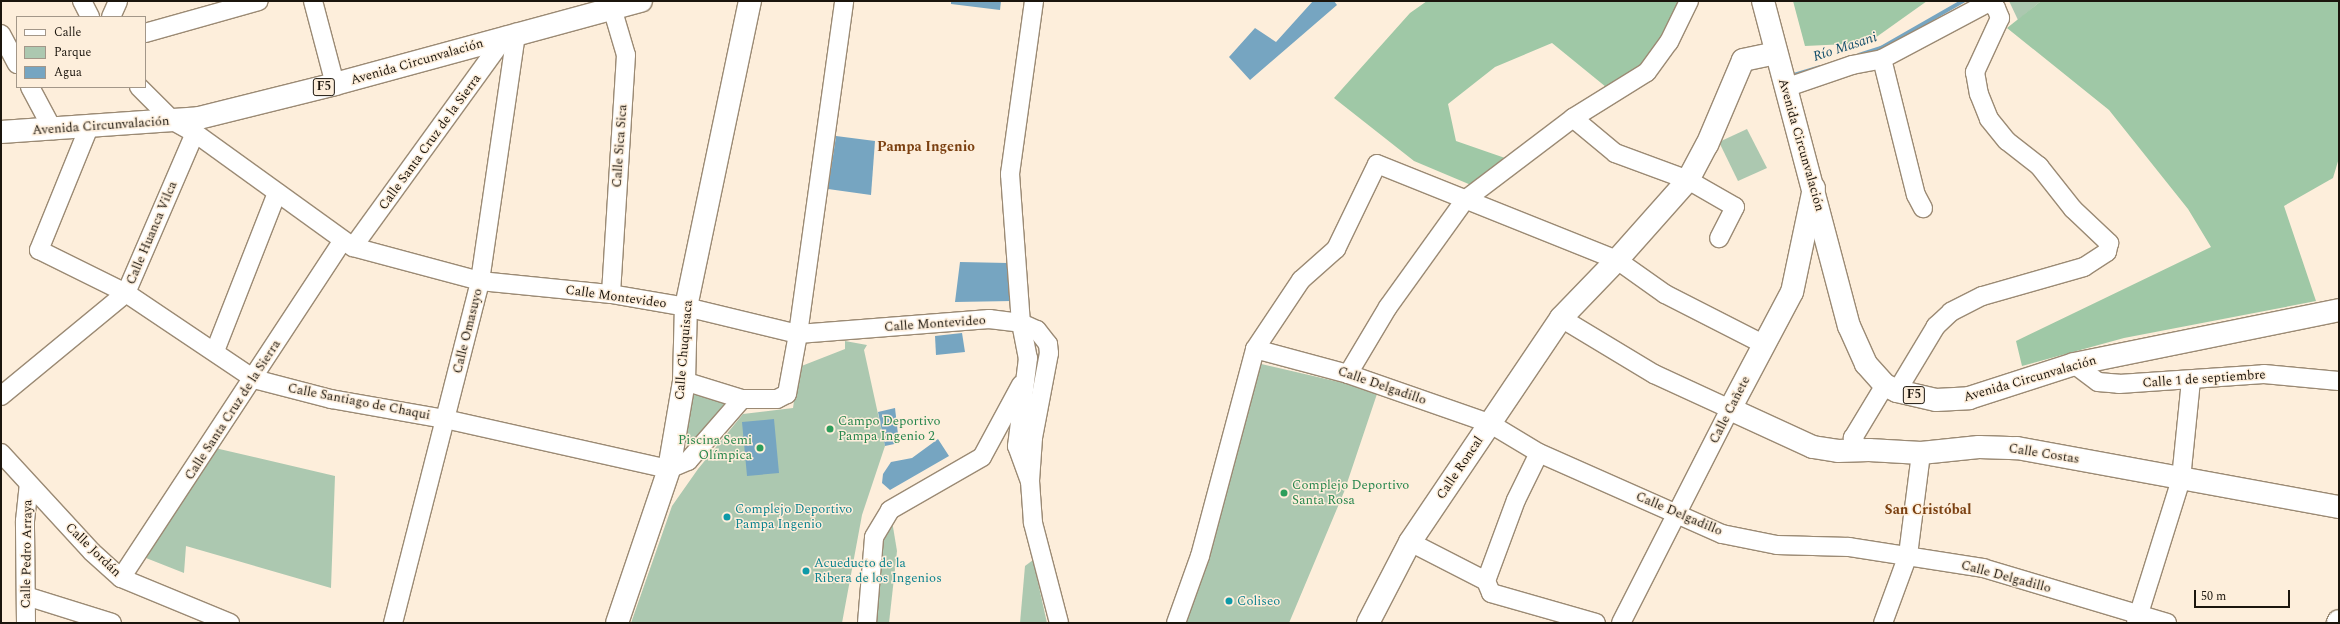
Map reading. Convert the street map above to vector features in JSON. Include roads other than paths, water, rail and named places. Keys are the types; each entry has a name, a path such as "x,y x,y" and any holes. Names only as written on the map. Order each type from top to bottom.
{"main road":[{"name":"Avenida Circunvalación","path":"1,132 53,130 199,118 335,84 511,35 611,5 641,1"},
{"name":"Calle Chuquisaca","path":"617,623 669,468 684,380 686,307 750,1"},
{"name":"Avenida Circunvalación","path":"1763,1 1785,88 1814,188 1849,326 1866,364 1891,388 1936,400 1969,398 2074,364 2339,310"},
{"name":"Calle Roncal","path":"1368,623 1410,542 1561,318 1617,260 1688,180 1707,145 1743,60 1776,53"},
{"name":"Calle Cañete","path":"1730,409 1763,344 1792,292 1814,188"},
{"name":"Calle Costas","path":"1730,409 1813,447 1838,451 1869,450 1921,453 1979,447 2017,448 2339,507"}],"street":[{"path":"82,1 90,16"},
{"path":"112,16 118,1"},
{"path":"146,34 259,1"},
{"path":"313,1 335,84"},
{"path":"684,380 742,399 777,399 787,394 798,334 844,1"},
{"path":"1034,1 1010,174 1021,324 1028,358 1017,446 1030,481 1033,523 1059,623"},
{"path":"1348,374 1388,307 1465,200 1573,118 1647,72 1669,42 1690,1"},
{"path":"1785,88 1852,65 1882,59 1989,2 1996,8 2000,18 1975,72 1979,94 1989,119 2007,141 2039,166 2073,209 2109,244 2107,252 2084,267 1982,296 1951,312 1936,326 1853,438 1859,449 1869,450"},
{"name":"Calle Sica Sica","path":"611,5 626,55 611,294"},
{"path":"1,34 16,62"},
{"name":"Calle Santa Cruz de la Sierra","path":"121,578 254,379 348,244 511,35"},
{"name":"Calle Omasuyo","path":"393,623 446,420 480,281 511,35"},
{"path":"1882,59 1916,195 1923,208"},
{"path":"31,88 53,130"},
{"name":"Calle Montevideo","path":"140,88 173,121 195,133 348,244 480,281 611,294 686,307 798,334 989,319 1021,324 1037,330 1048,344 1049,353 1033,438 1030,481"},
{"path":"1573,118 1615,153 1688,180 1735,207 1719,238"},
{"name":"Calle Santiago de Chaqui","path":"89,127 39,250 126,293 215,351 254,379 331,399 446,420 669,468 688,462 742,399"},
{"name":"Calle Huanca Vilca","path":"1,396 126,293 195,133"},
{"path":"1176,623 1200,556 1255,349 1301,280 1336,249 1377,164 1617,260 1665,294 1763,344"},
{"path":"215,351 277,193"},
{"path":"1561,318 1654,374 1730,409"},
{"name":"Calle Delgadillo","path":"1255,349 1348,374 1490,423 1539,453 1722,534 1776,545 1849,548 1908,555 1982,568 2137,620 2167,623"},
{"name":"Calle 1 de septiembre","path":"2074,364 2098,382 2119,384 2191,381 2264,374 2339,381"},
{"path":"868,623 874,537 890,510 982,457 1026,377"},
{"path":"2137,620 2181,479 2191,381"},
{"name":"Calle Cañete","path":"1621,623 1730,409"},
{"path":"1539,453 1516,500 1486,581 1490,593 1596,623"},
{"path":"1883,623 1908,555 1921,453"},
{"name":"Calle Jordán","path":"1,454 92,552 121,578 195,616 230,623"},
{"name":"Calle Pedro Arraya","path":"26,623 25,521 29,485"},
{"path":"1410,542 1486,581"},
{"path":"26,596 112,623"}],"water":[{"path":"951,1 1001,1 1000,10 951,4"},
{"path":"1313,1 1334,1 1337,5 1250,80 1229,57 1255,28 1276,42"},
{"path":"836,136 875,141 871,195 828,189"},
{"path":"960,262 1008,263 1012,301 955,302"},
{"path":"962,333 965,352 936,355 935,336"},
{"path":"895,408 899,443 885,446 878,412"},
{"name":"Piscina Semi Olímpica","path":"774,419 779,473 747,476 742,422"},
{"path":"938,439 949,456 890,490 882,483 883,474 891,462 912,458"}],"waterway":[{"name":"Río Masani","path":"1859,55 1881,48 1963,1"},
{"name":"Río Masani","path":"1794,75 1820,67"}],"place":[{"name":"Campo Deportivo Pampa Ingenio 2","path":"830,429"},
{"name":"Piscina Semi Olímpica","path":"760,448"},
{"name":"Complejo Deportivo Santa Rosa","path":"1284,493"},
{"name":"Complejo Deportivo Pampa Ingenio","path":"727,517"},
{"name":"Acueducto de la Ribera de los Ingenios","path":"806,571"},
{"name":"Coliseo","path":"1229,601"}],"district":[{"name":"Pampa Ingenio","path":"926,147"},
{"name":"San Cristóbal","path":"1928,510"}]}
